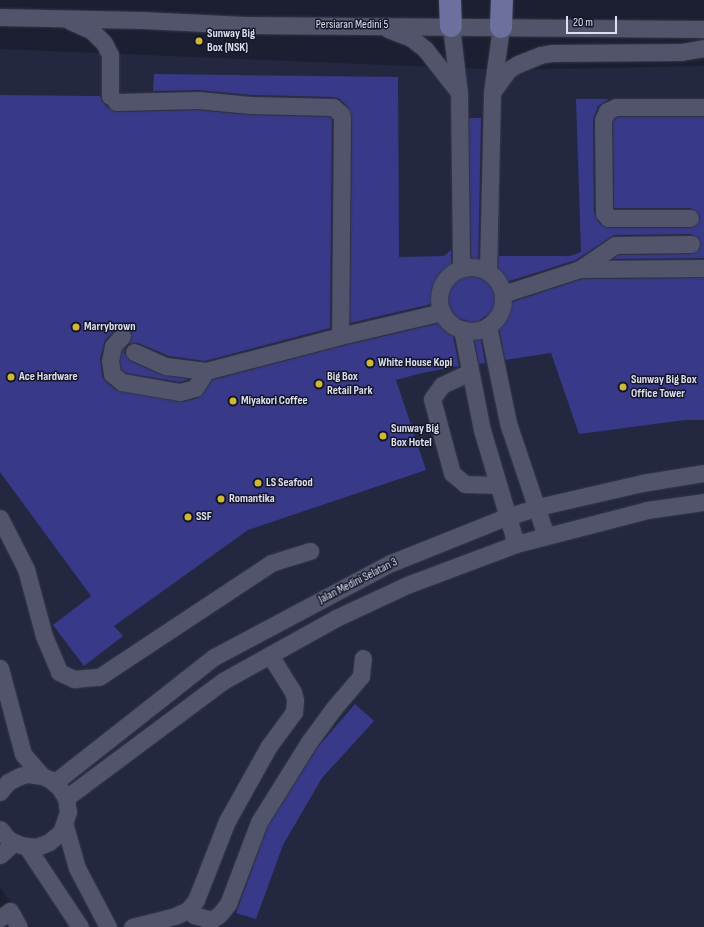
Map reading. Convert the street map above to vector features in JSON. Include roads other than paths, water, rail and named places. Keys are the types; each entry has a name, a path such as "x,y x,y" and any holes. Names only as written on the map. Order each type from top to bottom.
{"main road":[{"path":"450,0 451,26"},
{"path":"501,27 502,0"}],"street":[{"name":"Persiaran Medini 5","path":"0,17 142,20 245,25 704,29"},
{"path":"65,18 92,31 104,43 110,55 113,99 198,100 250,105 329,106 338,110 342,118 340,336"},
{"path":"379,26 411,38 425,49 459,93"},
{"path":"451,26 459,93 461,268"},
{"path":"488,272 492,92 501,27"},
{"path":"492,92 508,70 528,58 540,55 551,53 681,52 704,48"},
{"path":"690,218 608,218 604,213 603,120 607,111 616,107 697,107"},
{"path":"503,294 580,269 615,245 691,244"},
{"path":"461,268 480,268 488,272 500,285 503,294 500,312 495,320 488,326 480,329 462,329 453,326 442,312 439,303 442,286 446,278 461,268"},
{"path":"580,269 704,268"},
{"path":"134,352 166,366 206,371 340,336 442,312"},
{"path":"488,326 508,423 538,507 546,536"},
{"path":"462,329 482,430 506,517 516,544"},
{"path":"122,336 113,346 110,361 112,374 122,382 180,392 195,388 206,371"},
{"path":"470,372 442,385 432,400 452,473 465,484 497,485"},
{"path":"482,430 508,423"},
{"name":"Jalan Medini Selatan 3","path":"48,779 214,656 391,563 506,517 538,507 642,483 704,473"},
{"name":"Jalan Medini Selatan 3","path":"66,798 223,681 336,618 407,585 516,544 647,510 704,502"},
{"path":"0,518 26,569 44,636 59,672 74,678 99,677 271,563 310,551"},
{"path":"132,927 175,916 188,910 196,900 227,821 269,746 294,712 295,700 292,692 270,655"},
{"path":"188,910 197,916 211,920 220,915 228,904 259,822 309,742 334,708 361,676 363,658"},
{"path":"0,668 23,754 66,798 68,812 64,826 56,837 50,842 42,846 21,845 0,855"},
{"path":"0,792 8,782 27,774 48,779"},
{"path":"64,826 77,868 108,927"},
{"path":"0,829 21,845 80,927"},
{"path":"0,918 10,911 19,927"}],"place":[{"name":"Sunway Big Box (NSK)","path":"199,41"},
{"name":"Marrybrown","path":"76,327"},
{"name":"White House Kopi","path":"370,363"},
{"name":"Ace Hardware","path":"11,377"},
{"name":"Big Box Retail Park","path":"319,384"},
{"name":"Sunway Big Box Office Tower","path":"623,387"},
{"name":"Miyakori Coffee","path":"233,401"},
{"name":"Sunway Big Box Hotel","path":"383,436"},
{"name":"LS Seafood","path":"258,483"},
{"name":"Romantika","path":"221,499"},
{"name":"SSF","path":"188,517"}]}
